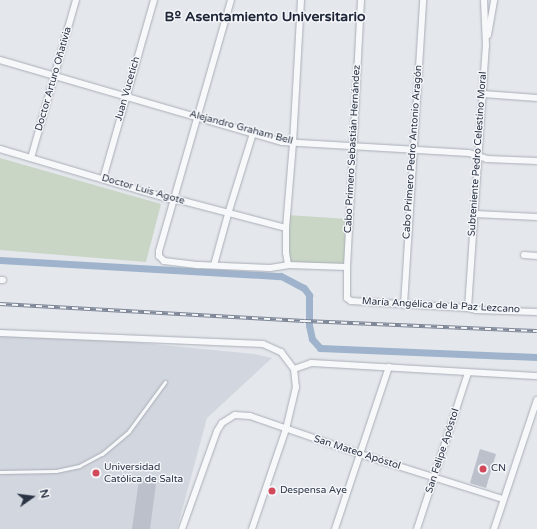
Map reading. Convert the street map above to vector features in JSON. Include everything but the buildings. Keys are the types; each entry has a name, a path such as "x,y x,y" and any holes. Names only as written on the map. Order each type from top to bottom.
{"street":[{"name":"Doctor Arturo Oñativia","path":"31,158 76,0"},
{"name":"Juan Vucetich","path":"103,178 154,0"},
{"path":"232,0 159,251 159,256 161,259 170,262 214,265 270,268 288,265 347,267"},
{"path":"288,265 286,253 286,228 293,143 301,0"},
{"name":"Cabo Primero Sebastián Hernández","path":"347,298 347,267 361,0"},
{"name":"Cabo Primero Pedro Antonio Aragón","path":"404,305 423,0"},
{"path":"484,0 494,0 486,46"},
{"name":"Subteniente Pedro Celestino Moral","path":"468,308 486,46 484,0"},
{"name":"Alejandro Graham Bell","path":"0,60 253,133 293,143 470,153 487,158 537,161"},
{"path":"482,94 537,98"},
{"path":"214,265 253,133"},
{"name":"Doctor Luis Agote","path":"0,149 174,200 286,228"},
{"path":"475,214 537,217"},
{"path":"524,255 537,256"},
{"name":"María Angélica de la Paz Lezcano","path":"347,298 351,301 404,305 468,308 476,310 537,312"},
{"path":"0,333 263,344 281,352 294,370 296,387 286,429 252,529"},
{"path":"294,370 311,363 537,376"},
{"path":"335,529 389,368"},
{"name":"San Felipe Apóstol","path":"417,529 435,478 468,373"},
{"path":"494,529 537,400"},
{"name":"San Mateo Apóstol","path":"182,529 216,431 228,418 242,414 360,454 503,499"}],"lane":[{"path":"0,472 56,471 79,466 102,454 129,432 165,382"}],"shaded area":[{"name":"Universidad Católica de Salta","path":"0,329 254,354 272,358 207,418 177,529 0,529"}],"green space":[{"path":"0,158 161,204 146,262 0,250"},
{"path":"287,215 349,219 347,267 288,265"}],"waterway":[{"path":"0,260 281,276 304,288 309,295 309,325 312,339 320,348 537,357"}],"railway":[{"path":"0,304 305,321 537,331"}],"place":[{"name":"CN","path":"483,469"},
{"name":"Universidad Católica de Salta","path":"96,473"},
{"name":"Despensa Aye","path":"272,491"}],"district":[{"name":"Bº Asentamiento Universitario","path":"265,17"}]}
